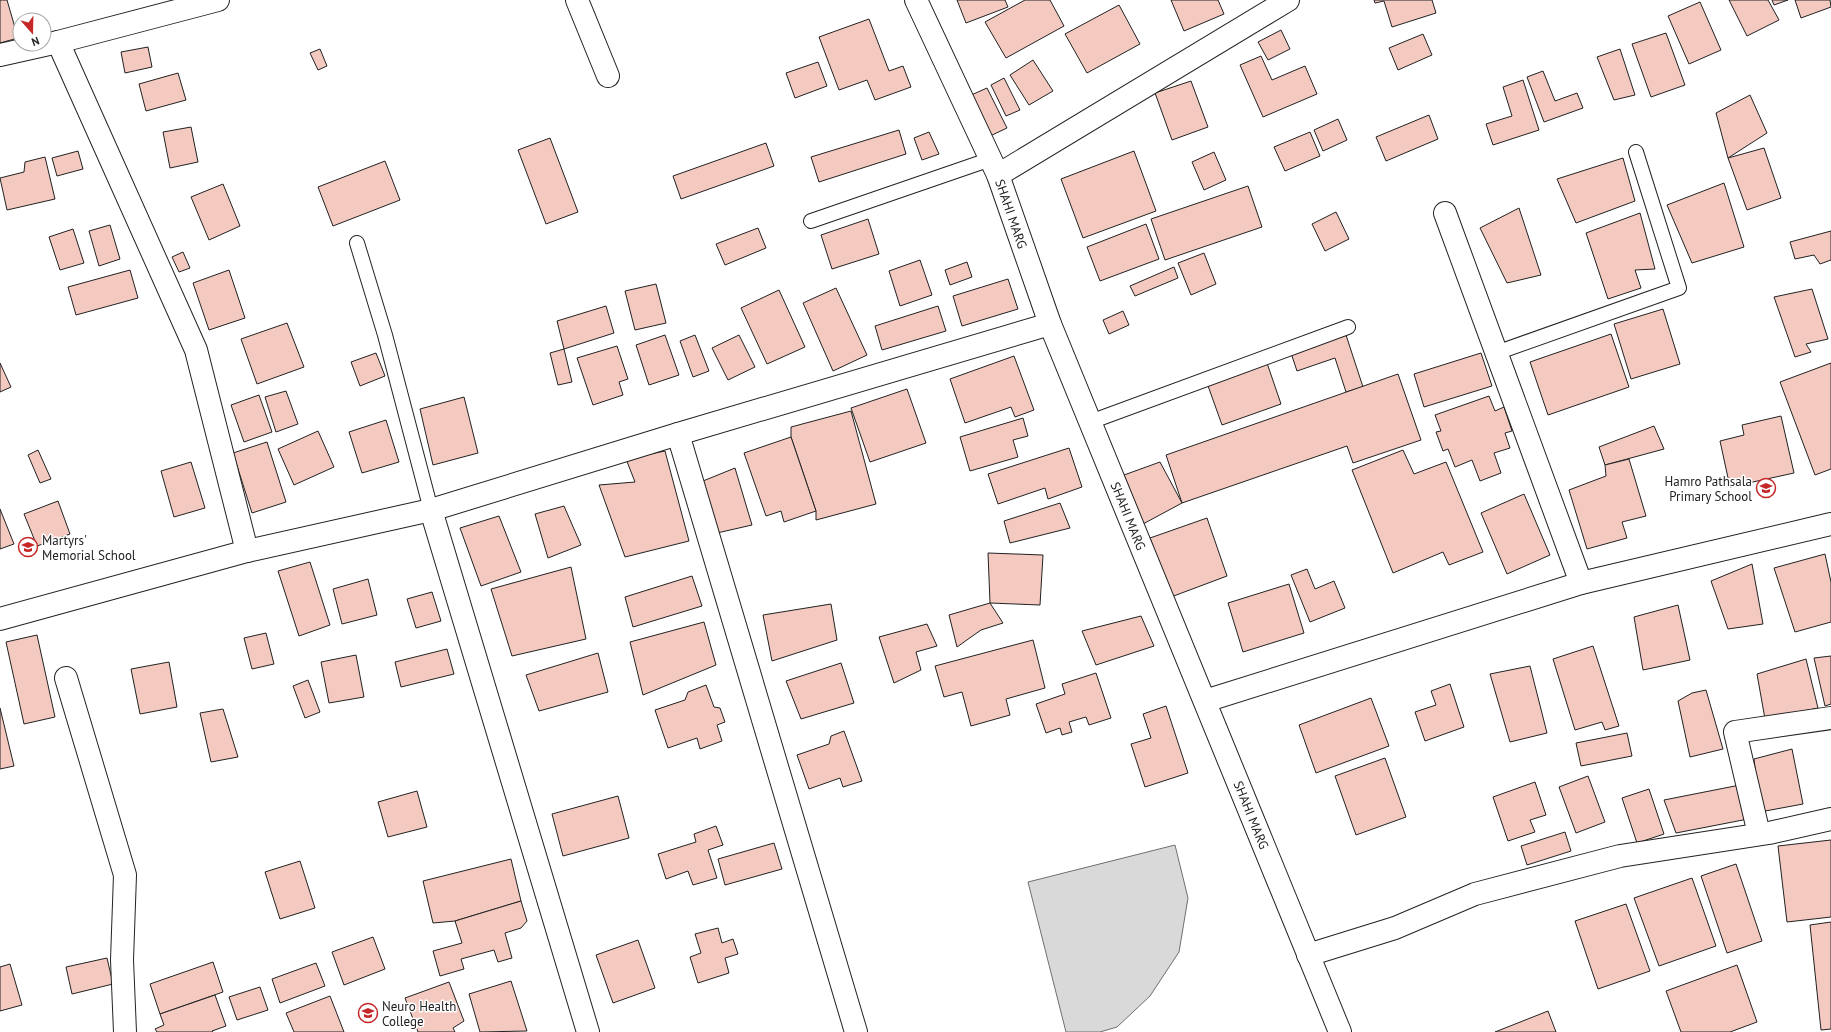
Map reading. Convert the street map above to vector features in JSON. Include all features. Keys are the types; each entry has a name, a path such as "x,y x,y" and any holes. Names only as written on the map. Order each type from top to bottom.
{"street":[{"path":"0,55 58,42 154,9 218,0"},
{"path":"577,0 608,76"},
{"name":"SHAHI MARG","path":"916,0 994,167 1050,324 1340,1032"},
{"path":"994,167 1288,0"},
{"path":"58,42 196,350 247,551"},
{"path":"1445,213 1581,583"},
{"path":"0,619 247,551 431,510 678,434 1050,324"},
{"path":"678,434 856,1032"},
{"path":"431,510 588,1032"},
{"path":"1204,701 1581,583 1831,524"},
{"path":"66,678 125,875 122,960 125,1032"},
{"path":"1759,834 1735,732 1831,718"},
{"path":"1308,955 1396,928 1475,894 1620,856 1759,834 1831,819"}],"lane":[{"path":"1496,353 1678,288 1636,152"},
{"path":"811,221 994,167"},
{"path":"356,243 385,335 431,510"},
{"path":"1090,422 1348,327"}],"shaded area":[{"path":"1175,845 1188,898 1179,952 1150,996 1117,1027 1100,1032 1066,1032 1028,882"}],"building":[{"path":"0,0 7,0 12,17 12,40 0,43"},
{"path":"957,0 1005,0 1008,7 966,23"},
{"path":"1025,0 1050,0 1064,26 1006,58 985,22"},
{"path":"1171,0 1218,0 1224,14 1184,31"},
{"path":"1374,0 1432,0 1436,13 1392,27 1384,1 1375,3"},
{"path":"1729,0 1768,0 1779,20 1747,36"},
{"path":"1772,0 1788,0 1774,5"},
{"path":"1795,0 1830,0 1831,7 1801,18"},
{"path":"1700,2 1721,50 1689,64 1668,16"},
{"path":"1119,5 1140,44 1087,73 1065,34"},
{"path":"869,19 889,71 903,66 911,87 875,100 867,80 839,90 819,37"},
{"path":"1281,30 1290,49 1268,60 1258,42"},
{"path":"1666,33 1685,85 1651,97 1632,44"},
{"path":"1423,34 1432,55 1398,70 1389,48"},
{"path":"148,47 152,67 125,73 121,52"},
{"path":"320,49 327,66 318,70 310,53"},
{"path":"1620,49 1635,95 1614,100 1597,57"},
{"path":"1261,56 1272,80 1305,66 1317,94 1263,117 1240,65"},
{"path":"1033,60 1053,91 1029,105 1010,75"},
{"path":"818,62 827,86 795,98 786,73"},
{"path":"1543,71 1555,101 1577,93 1583,108 1544,122 1527,77"},
{"path":"178,73 186,100 146,111 139,84"},
{"path":"1004,78 1020,110 1006,116 991,85"},
{"path":"1523,80 1539,130 1493,145 1486,124 1512,116 1503,87"},
{"path":"1191,81 1208,127 1172,140 1155,93"},
{"path":"987,88 1007,128 988,137 969,96"},
{"path":"1750,95 1767,133 1728,158 1716,113"},
{"path":"1429,115 1438,139 1386,161 1376,137"},
{"path":"1338,119 1347,140 1323,151 1314,130"},
{"path":"191,127 198,162 170,168 163,132"},
{"path":"899,130 906,154 819,182 811,157"},
{"path":"929,132 939,154 922,160 914,138"},
{"path":"1310,132 1320,156 1285,171 1274,147"},
{"path":"550,138 578,212 546,224 518,150"},
{"path":"766,143 774,166 681,199 673,176"},
{"path":"1764,148 1781,198 1747,210 1728,158"},
{"path":"78,151 83,169 57,176 52,158"},
{"path":"1134,151 1156,211 1083,238 1061,179"},
{"path":"1214,152 1226,180 1204,190 1192,162"},
{"path":"45,157 55,199 7,210 0,178 24,172 25,162"},
{"path":"1623,158 1635,201 1576,223 1557,179"},
{"path":"385,161 400,200 333,226 318,187"},
{"path":"1724,183 1744,247 1692,263 1667,205"},
{"path":"223,184 240,226 209,240 191,197"},
{"path":"1248,186 1262,227 1165,260 1151,219"},
{"path":"1519,208 1541,275 1507,283 1480,228"},
{"path":"1336,212 1349,239 1325,251 1312,224"},
{"path":"1640,213 1655,269 1635,270 1641,288 1608,299 1586,233"},
{"path":"868,219 879,254 832,269 821,235"},
{"path":"1146,224 1159,259 1100,281 1087,247"},
{"path":"110,225 120,259 99,266 89,231"},
{"path":"758,228 766,248 725,265 716,244"},
{"path":"73,229 84,263 60,270 49,237"},
{"path":"1831,231 1831,260 1820,264 1814,255 1795,259 1790,242"},
{"path":"183,252 190,268 179,272 172,257"},
{"path":"1204,253 1216,284 1191,295 1178,263"},
{"path":"920,260 932,295 900,306 889,271"},
{"path":"967,262 972,277 950,285 945,270"},
{"path":"1174,267 1178,278 1135,296 1130,286"},
{"path":"130,270 138,298 76,315 68,287"},
{"path":"229,270 245,318 209,330 193,283"},
{"path":"1008,279 1018,309 962,326 953,296"},
{"path":"656,284 666,323 635,330 625,291"},
{"path":"836,288 867,355 833,371 803,303"},
{"path":"1812,289 1828,339 1806,344 1811,352 1795,357 1774,297"},
{"path":"779,290 805,347 767,364 741,308"},
{"path":"606,306 614,333 564,349 557,321"},
{"path":"938,306 946,331 882,350 875,326"},
{"path":"1663,309 1680,364 1631,379 1614,324"},
{"path":"1123,311 1129,325 1109,334 1103,320"},
{"path":"287,323 304,367 257,384 241,339"},
{"path":"1611,334 1629,387 1548,415 1530,362"},
{"path":"665,335 679,375 649,385 636,345"},
{"path":"695,335 709,371 693,377 680,341"},
{"path":"739,335 755,367 728,380 712,348"},
{"path":"1346,335 1363,387 1346,392 1335,358 1297,371 1291,353"},
{"path":"617,346 628,379 619,382 623,395 593,405 577,358"},
{"path":"564,349 572,382 558,385 550,353"},
{"path":"376,353 385,376 360,386 351,362"},
{"path":"1481,353 1492,386 1424,407 1414,374"},
{"path":"1014,356 1034,410 1015,417 1011,407 965,423 950,379"},
{"path":"0,363 11,387 0,392"},
{"path":"1267,363 1281,404 1222,425 1207,383"},
{"path":"1831,363 1831,469 1815,475 1780,382"},
{"path":"1398,374 1421,440 1353,463 1347,446 1182,503 1166,455"},
{"path":"907,389 926,443 870,462 851,408"},
{"path":"286,391 298,424 276,432 265,397"},
{"path":"259,395 272,432 244,442 231,405"},
{"path":"1489,396 1495,411 1504,407 1512,431 1505,433 1510,448 1494,453 1501,473 1480,481 1472,460 1455,467 1448,449 1443,451 1436,432 1441,431 1435,415"},
{"path":"464,397 478,453 433,465 420,409"},
{"path":"851,411 876,504 816,520 816,511 791,437 791,427"},
{"path":"1781,416 1794,473 1730,487 1720,441 1744,435 1742,425"},
{"path":"1023,418 1028,436 1013,440 1018,457 970,471 960,437"},
{"path":"386,420 399,462 362,473 349,432"},
{"path":"1654,426 1664,449 1605,465 1599,447"},
{"path":"318,431 334,467 294,485 278,449"},
{"path":"791,437 816,511 784,522 781,511 766,516 744,453"},
{"path":"267,442 286,502 252,513 233,453"},
{"path":"1069,448 1082,487 1048,499 1045,488 998,504 988,474"},
{"path":"38,450 51,479 40,483 28,455"},
{"path":"1403,450 1414,474 1446,462 1483,552 1449,565 1443,552 1393,573 1352,470"},
{"path":"665,451 689,541 625,557 599,485 635,482 626,459"},
{"path":"1629,459 1646,516 1622,522 1627,538 1587,549 1569,490 1606,476 1605,465"},
{"path":"191,462 205,508 174,517 161,471"},
{"path":"1160,462 1182,503 1143,524 1124,475"},
{"path":"735,468 752,525 717,533 703,481"},
{"path":"1524,494 1550,555 1507,574 1481,513"},
{"path":"58,501 70,534 37,546 24,514"},
{"path":"1060,503 1070,528 1010,543 1004,521"},
{"path":"564,506 581,545 548,558 535,514"},
{"path":"0,509 14,544 0,549"},
{"path":"499,516 521,572 481,586 460,528"},
{"path":"1207,518 1227,576 1171,597 1150,538"},
{"path":"988,553 1043,555 1040,605 990,603"},
{"path":"1825,554 1831,582 1831,622 1795,632 1774,568"},
{"path":"310,562 330,625 299,636 278,571"},
{"path":"1752,564 1763,624 1728,629 1711,581"},
{"path":"571,567 586,639 512,656 491,589"},
{"path":"1307,569 1315,589 1334,581 1345,608 1310,622 1291,575"},
{"path":"692,576 702,606 633,627 625,597"},
{"path":"368,579 377,615 342,624 333,589"},
{"path":"1289,584 1304,633 1243,652 1228,603"},
{"path":"432,592 441,621 416,628 407,599"},
{"path":"990,603 1003,623 981,630 957,647 949,615"},
{"path":"831,604 837,640 772,661 763,615"},
{"path":"1678,605 1690,660 1643,670 1634,617"},
{"path":"1141,616 1154,646 1096,665 1082,631"},
{"path":"704,622 716,665 643,695 630,642"},
{"path":"927,624 937,646 916,652 921,670 894,683 879,637"},
{"path":"266,633 274,664 252,669 244,638"},
{"path":"37,635 55,717 24,724 6,642"},
{"path":"1033,640 1045,688 1006,699 1010,715 971,726 962,692 944,697 935,666"},
{"path":"1593,646 1619,726 1605,730 1602,722 1575,730 1553,659"},
{"path":"447,649 454,674 401,687 395,662"},
{"path":"598,653 608,692 539,711 526,675"},
{"path":"356,655 364,697 329,703 321,662"},
{"path":"1831,656 1831,704 1825,706 1814,658"},
{"path":"1806,659 1818,708 1765,719 1757,674"},
{"path":"169,662 177,707 140,714 131,669"},
{"path":"841,663 854,703 801,719 786,681"},
{"path":"1530,666 1547,733 1510,742 1490,674"},
{"path":"1096,673 1111,718 1089,725 1086,717 1069,722 1072,732 1062,735 1060,728 1046,733 1036,704 1065,694 1062,684"},
{"path":"308,680 320,712 305,718 293,686"},
{"path":"1450,684 1464,727 1425,741 1415,712 1436,705 1431,691"},
{"path":"706,685 714,707 720,708 725,722 717,725 722,741 700,749 697,738 668,748 655,710 685,700 688,692"},
{"path":"1706,690 1723,749 1690,757 1678,701 1692,693"},
{"path":"1371,698 1389,746 1316,773 1299,725"},
{"path":"1166,706 1188,773 1145,787 1131,744 1151,738 1143,714"},
{"path":"0,708 14,766 0,769"},
{"path":"223,709 238,757 211,762 200,713"},
{"path":"844,731 862,781 843,787 840,778 809,789 797,755 829,744 831,736"},
{"path":"1627,733 1632,756 1581,766 1576,743"},
{"path":"1792,749 1803,804 1760,812 1754,759"},
{"path":"1385,758 1406,817 1356,835 1335,776"},
{"path":"1588,776 1605,822 1576,833 1559,787"},
{"path":"1535,782 1546,815 1530,820 1535,832 1508,841 1493,797"},
{"path":"1740,785 1748,819 1676,833 1664,800"},
{"path":"1649,789 1664,834 1637,843 1622,798"},
{"path":"417,791 427,827 388,837 378,802"},
{"path":"618,796 629,838 563,856 552,814"},
{"path":"716,826 723,845 708,850 717,878 693,885 688,871 666,879 658,854 696,842 694,834"},
{"path":"1565,832 1571,851 1527,865 1521,846"},
{"path":"1831,840 1831,917 1787,922 1778,846"},
{"path":"774,843 782,869 725,885 718,859"},
{"path":"511,859 521,901 455,921 433,923 423,881"},
{"path":"300,861 315,908 280,919 265,872"},
{"path":"1736,864 1762,941 1727,953 1701,876"},
{"path":"1692,878 1716,946 1659,966 1634,898"},
{"path":"521,901 527,921 521,928 505,933 512,958 498,962 494,950 461,959 464,969 440,976 433,951 462,943 455,921"},
{"path":"1626,904 1650,971 1598,989 1575,921"},
{"path":"1831,922 1831,1029 1821,1030 1810,925"},
{"path":"718,928 722,943 733,939 738,954 725,958 729,973 698,983 690,957 701,953 695,934"},
{"path":"373,937 385,969 344,985 332,952"},
{"path":"638,940 655,988 613,1003 596,955"},
{"path":"107,958 113,984 72,994 66,967"},
{"path":"213,962 223,992 160,1014 150,984"},
{"path":"316,963 325,986 280,1003 272,979"},
{"path":"10,964 22,1005 0,1011 0,967"},
{"path":"1737,965 1757,1022 1730,1032 1681,1032 1666,991"},
{"path":"511,981 527,1031 480,1032 469,994"},
{"path":"449,982 464,1021 453,1028 455,1032 418,1032 405,998"},
{"path":"260,987 268,1010 237,1020 229,997"},
{"path":"215,995 226,1026 212,1031 213,1032 157,1032 155,1029 164,1025 160,1014"},
{"path":"330,996 344,1032 294,1032 286,1013"},
{"path":"1548,1011 1556,1032 1495,1032"}],"place":[{"name":"Hamro Pathsala Primary School","path":"1766,488"},
{"name":"Martyrs' Memorial School","path":"28,547"},
{"name":"Neuro Health College","path":"368,1013"}]}
